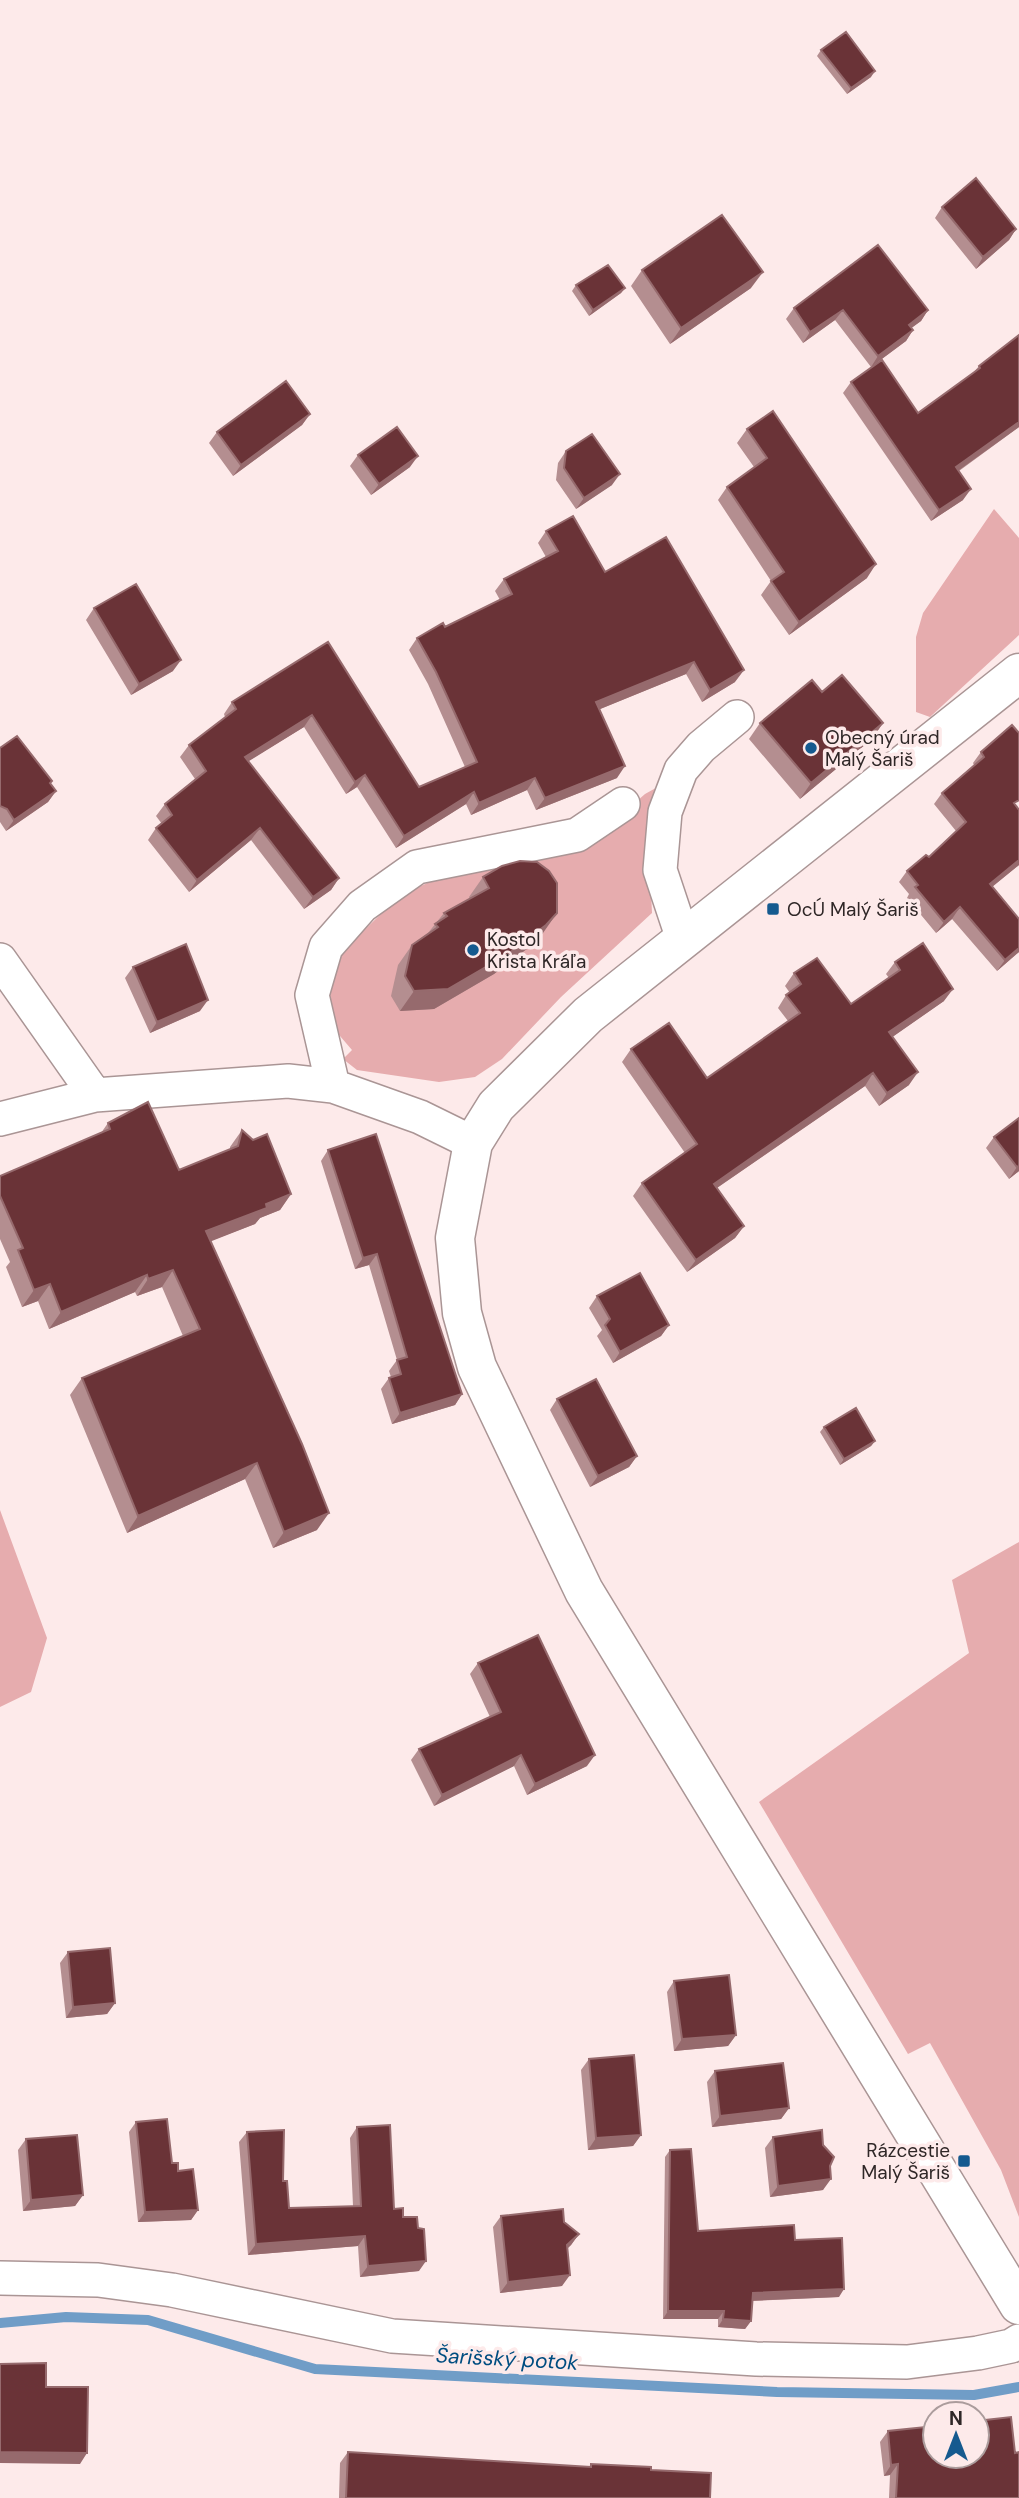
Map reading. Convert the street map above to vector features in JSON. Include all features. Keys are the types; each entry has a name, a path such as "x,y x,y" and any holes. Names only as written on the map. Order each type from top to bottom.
{"street":[{"path":"1019,673 588,1015 496,1106 473,1143 455,1238 462,1313 477,1367 584,1591 1019,2305"},
{"path":"683,939 660,870 664,812 681,770 701,747 737,717"},
{"path":"333,1086 312,995 326,947 362,906 417,867 577,835 623,804"},
{"path":"0,960 95,1095"},
{"path":"0,1119 95,1095 288,1081 333,1086 420,1117 473,1143"},
{"path":"0,2278 98,2280 172,2290 392,2336 756,2359 907,2362 978,2353 1011,2346 1019,2341"}],"shaded area":[{"path":"994,509 1019,538 1019,635 930,717 916,712 916,637 923,613"},
{"path":"663,784 649,848 652,913 561,997 502,1059 475,1077 439,1082 357,1070 343,1059 352,1050 334,1029 328,990 344,950 389,906 405,894 437,878 581,850 645,794"},
{"path":"0,1510 47,1638 31,1692 0,1707"},
{"path":"1019,1542 1019,2217 1001,2170 930,2043 908,2054 759,1802 969,1653 952,1580"}],"building":[{"path":"846,32 875,71 851,88 821,50"},
{"path":"976,178 1016,229 983,257 942,207"},
{"path":"722,215 763,272 681,328 642,270"},
{"path":"878,245 928,310 909,325 913,330 878,356 843,310 810,332 794,308"},
{"path":"608,265 625,288 593,310 576,285"},
{"path":"1019,335 1019,422 956,467 971,489 939,510 851,382 882,360 918,413 980,368 979,366"},
{"path":"286,381 310,414 241,465 217,432"},
{"path":"773,411 876,564 799,622 771,581 784,572 727,487 767,458 747,429"},
{"path":"397,427 418,456 379,484 358,455"},
{"path":"592,434 620,474 584,498 564,468 566,451"},
{"path":"573,516 605,572 666,537 744,670 710,690 694,662 596,702 625,766 545,798 535,778 479,803 474,792 404,836 365,775 355,782 312,715 245,757 339,878 313,897 260,828 197,880 156,828 172,815 165,804 206,771 189,745 236,709 232,702 328,642 419,787 477,762 436,672 417,638 443,623 445,627 512,594 504,579 558,551 546,531"},
{"path":"136,584 181,660 139,684 94,608"},
{"name":"Obecný úrad Malý Šariš","path":"842,675 883,723 811,783 760,723 812,680 822,692"},
{"path":"1012,725 1019,733 1019,800 1014,803 1019,810 1019,860 990,884 1019,919 1019,948 1005,960 960,907 944,922 915,887 918,885 907,871 926,855 929,857 966,822 942,793 984,757 981,752"},
{"path":"17,736 52,781 50,783 56,791 14,820 7,809 0,806 0,748"},
{"name":"Kostol Krista Kráľa","path":"520,861 537,862 549,871 557,883 557,913 546,925 508,954 448,989 414,991 405,976 412,945 438,927 435,924 447,916 444,913 489,888 483,877 502,866"},
{"path":"923,943 953,989 889,1032 918,1072 887,1093 873,1073 714,1184 744,1226 696,1260 642,1183 697,1144 631,1049 669,1023 707,1078 800,1013 786,995 801,984 794,973 817,958 851,1004 900,970 895,962"},
{"path":"186,944 208,1000 157,1022 133,967"},
{"path":"148,1102 179,1170 238,1146 242,1130 253,1140 267,1134 291,1194 266,1204 267,1208 206,1231 302,1444 329,1513 284,1532 257,1463 138,1516 82,1378 200,1329 173,1270 148,1279 147,1275 61,1312 50,1284 34,1290 18,1250 23,1248 0,1196 0,1176 110,1129 108,1123"},
{"path":"1019,1118 1019,1166 1017,1167 994,1137"},
{"path":"376,1134 462,1394 400,1413 389,1378 401,1374 397,1360 407,1357 377,1254 363,1258 328,1150"},
{"path":"640,1273 669,1325 620,1352 605,1325 610,1319 597,1296"},
{"path":"596,1379 637,1456 598,1476 557,1399"},
{"path":"856,1408 875,1441 844,1459 824,1427"},
{"path":"538,1635 595,1755 535,1784 521,1755 442,1795 419,1749 501,1712 478,1663"},
{"path":"110,1948 115,2003 73,2007 68,1952"},
{"path":"729,1975 736,2035 682,2039 674,1981"},
{"path":"634,2055 641,2135 596,2138 589,2059"},
{"path":"783,2063 789,2108 720,2116 715,2071"},
{"path":"167,2119 172,2163 178,2163 178,2171 193,2169 198,2210 145,2212 136,2122"},
{"path":"390,2125 394,2209 403,2208 403,2217 417,2217 418,2228 424,2229 426,2261 368,2266 365,2236 256,2244 247,2132 284,2130 283,2181 287,2181 289,2208 361,2206 357,2127"},
{"path":"822,2130 823,2145 834,2157 830,2166 831,2179 778,2186 773,2137"},
{"path":"77,2135 83,2195 31,2200 26,2139"},
{"path":"691,2149 698,2231 794,2225 795,2240 842,2238 844,2289 753,2293 751,2321 723,2319 724,2311 668,2311 670,2150"},
{"path":"563,2209 564,2222 579,2234 567,2245 570,2275 508,2282 501,2216"},
{"path":"46,2363 46,2387 88,2387 87,2453 0,2452 0,2364"},
{"path":"1011,2417 1015,2453 1019,2452 1019,2498 896,2498 898,2464 891,2465 888,2431 921,2427 921,2470 991,2470 991,2419"},
{"path":"348,2452 591,2467 591,2464 651,2467 651,2470 711,2473 710,2498 346,2498"}],"waterway":[{"name":"Šarišský potok","path":"0,2323 66,2317 148,2320 315,2369 777,2392 974,2395 1019,2387"}],"place":[{"name":"Obecný úrad Malý Šariš","path":"811,748"},
{"name":"OcÚ Malý Šariš","path":"773,909"},
{"name":"Kostol Krista Kráľa","path":"473,950"},
{"name":"Rázcestie Malý Šariš","path":"964,2161"}]}
